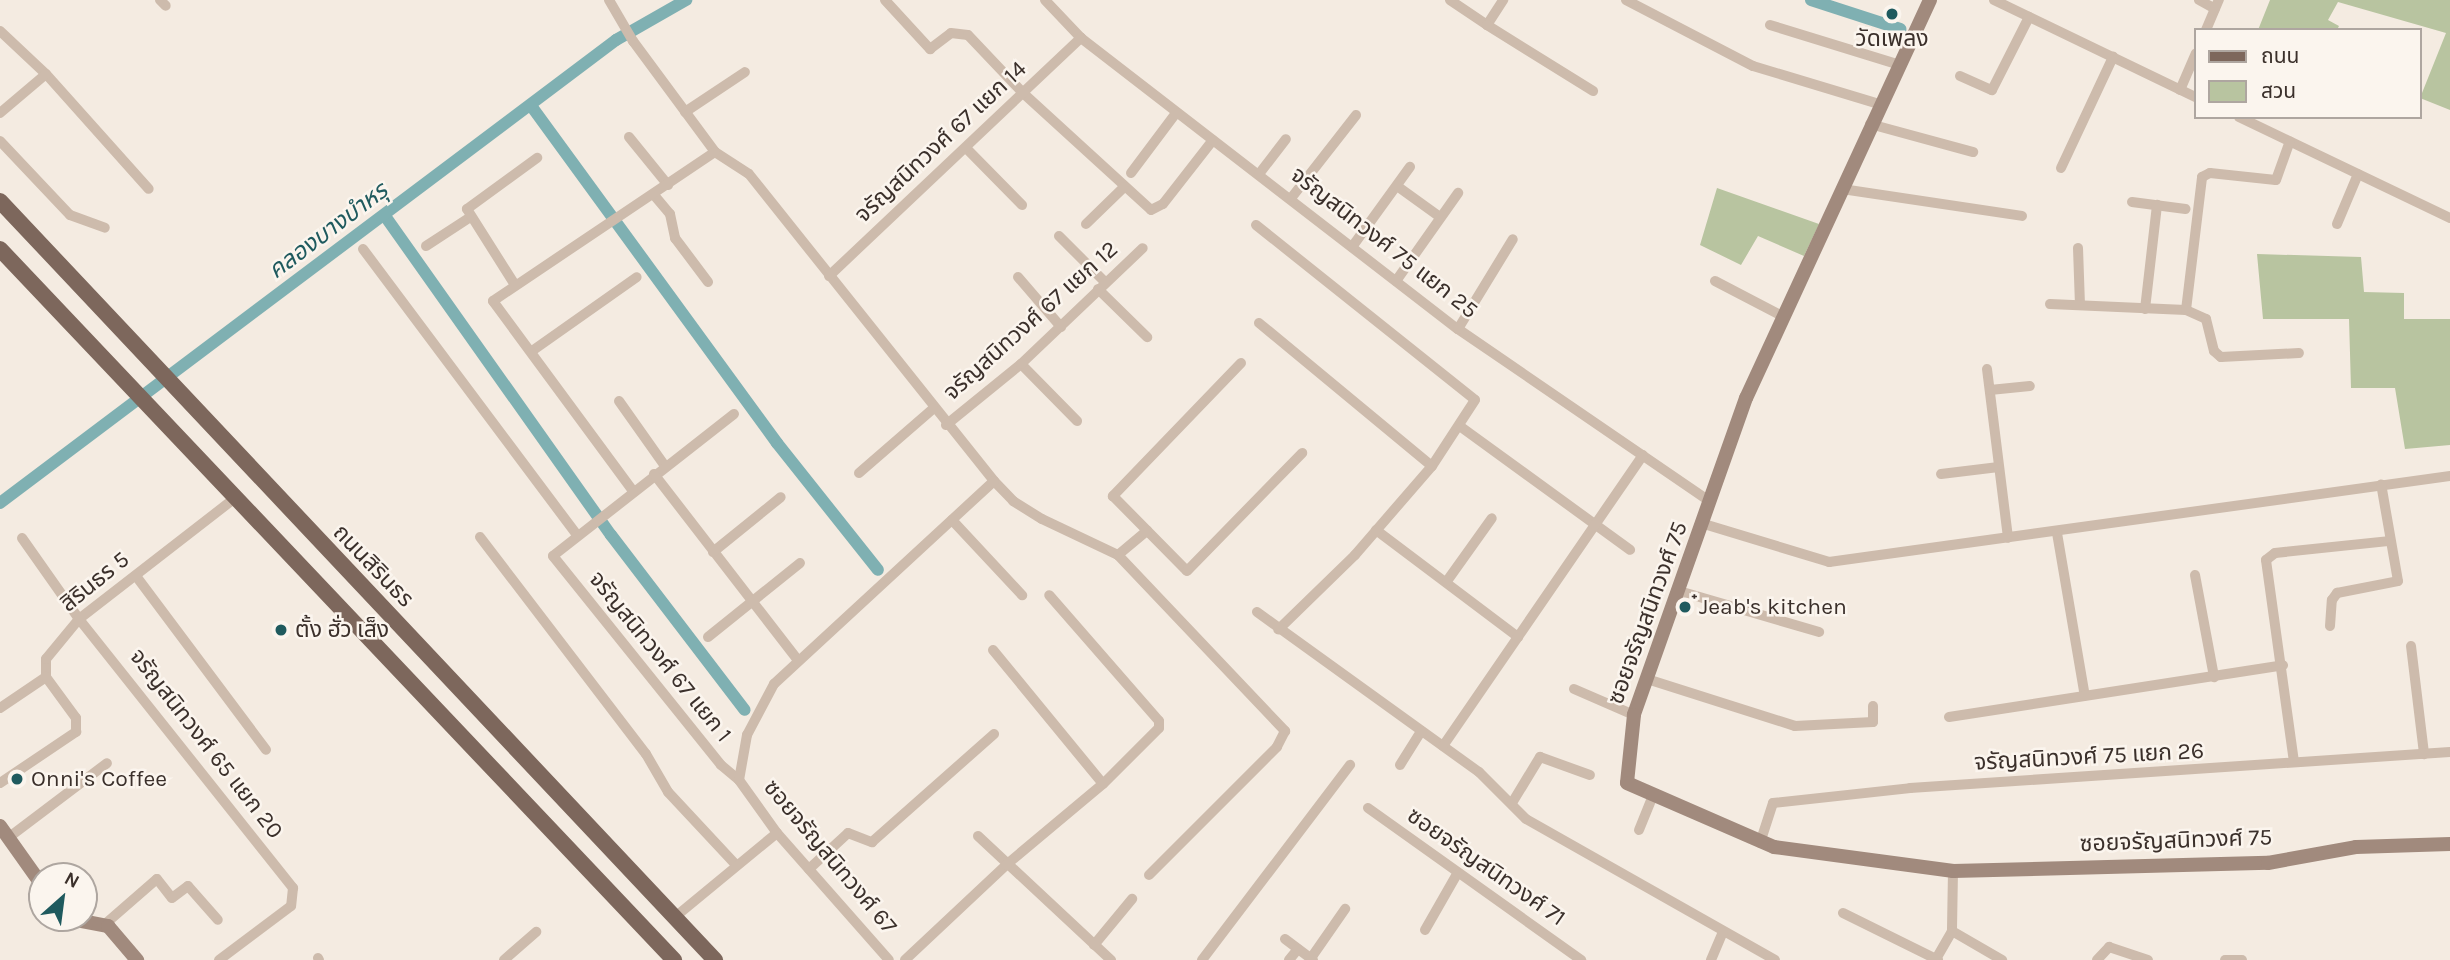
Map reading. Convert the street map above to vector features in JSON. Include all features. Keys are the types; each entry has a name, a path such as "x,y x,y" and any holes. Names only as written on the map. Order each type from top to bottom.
{"main road":[{"name":"ถนนสิรินธร","path":"0,201 183,399 715,960"},
{"path":"0,249 159,420 674,960"},
{"path":"551,831 576,812"},
{"path":"568,848 591,829"}],"street":[{"path":"609,0 622,26 715,152 749,174 933,409 993,481 1013,501 1042,519 1118,555 1285,731 1277,747 1149,875"},
{"path":"885,0 930,49 951,33 968,35 1023,93 1124,187 1156,210 1213,140"},
{"path":"1450,0 1593,91"},
{"path":"1487,25 1503,0"},
{"path":"1626,0 1753,66 1879,104"},
{"name":"ซอยจรัญสนิทวงศ์ 75","path":"1930,0 1897,64 1746,398 1704,524 1634,715 1625,780 1630,787 1760,843 1818,855 1953,870 2267,863 2356,847 2450,844"},
{"path":"1994,0 2194,96"},
{"path":"2199,0 2217,4 2207,28"},
{"name":"จรัญสนิทวงศ์ 75 แยก 25","path":"1050,2 1081,37 1176,113 1292,197 1458,329 1711,502"},
{"path":"1960,76 1992,90 2029,18"},
{"path":"1770,25 1897,64"},
{"path":"0,31 46,74 149,189"},
{"name":"จรัญสนิทวงศ์ 67 แยก 14","path":"830,276 1081,37"},
{"path":"2061,168 2113,57"},
{"path":"2180,90 2194,58"},
{"path":"685,112 745,72"},
{"path":"0,113 46,74"},
{"path":"1131,173 1176,113"},
{"path":"1292,197 1356,116"},
{"path":"2243,119 2450,218"},
{"path":"1870,124 1973,152"},
{"path":"629,138 668,186"},
{"path":"1259,174 1286,139"},
{"path":"0,141 70,215 105,228"},
{"path":"2186,310 2202,177 2210,173 2276,180 2290,141"},
{"path":"966,148 1022,205"},
{"path":"633,491 493,301 715,152"},
{"path":"515,285 469,218 471,204 537,158"},
{"path":"1352,247 1410,167"},
{"path":"2337,224 2358,174"},
{"path":"1397,186 1440,217"},
{"path":"1086,224 1124,187"},
{"path":"1842,190 2022,216"},
{"path":"1395,281 1458,193"},
{"path":"654,195 670,214 675,238 708,282"},
{"path":"2132,202 2186,209"},
{"path":"2145,309 2157,205"},
{"path":"426,246 469,218"},
{"path":"1256,225 1475,398 1461,427 1432,466 1376,530 1278,630"},
{"path":"1059,236 1147,337"},
{"path":"1458,329 1513,239"},
{"name":"จรัญสนิทวงศ์ 67 แยก 12","path":"946,425 1021,364 1143,248"},
{"path":"2078,248 2080,305"},
{"path":"363,249 577,535 734,414"},
{"path":"532,351 638,277"},
{"path":"1018,277 1061,327"},
{"path":"1714,281 1782,316"},
{"path":"2050,304 2186,310 2204,317 2214,351 2221,357 2299,353"},
{"path":"1259,323 1432,466"},
{"path":"1241,363 1112,494 1188,571 1302,453"},
{"path":"1021,364 1077,421"},
{"path":"1987,369 2008,538"},
{"path":"1990,390 2030,386"},
{"path":"619,401 665,466"},
{"path":"859,473 933,409"},
{"path":"1461,427 1630,550"},
{"path":"1443,746 1643,456"},
{"path":"1941,474 1999,467"},
{"path":"654,474 797,659"},
{"path":"1704,524 1829,562 2057,533 2450,476"},
{"path":"739,780 747,735 763,700 797,659 993,481"},
{"path":"2330,625 2332,600 2337,593 2398,581 2381,484"},
{"path":"713,552 781,497"},
{"name":"สิรินธร 5","path":"46,677 46,659 79,618 235,498"},
{"path":"1447,581 1492,518"},
{"path":"952,520 1022,595"},
{"path":"1376,530 1518,637"},
{"path":"1118,555 1147,531"},
{"path":"2057,533 2085,696"},
{"name":"จรัญสนิทวงศ์ 67 แยก 1","path":"577,535 553,556 721,765 739,780"},
{"path":"480,537 646,754 668,792 736,865"},
{"name":"จรัญสนิทวงศ์ 65 แยก 20","path":"22,538 79,618 293,888 290,906 219,960"},
{"path":"2294,762 2283,665 2265,563 2268,557 2390,541"},
{"path":"708,637 800,563"},
{"path":"2195,575 2214,677"},
{"path":"135,576 266,750"},
{"path":"1679,591 1819,632"},
{"path":"905,960 1006,865 1103,784 1159,727 1159,721 1049,594"},
{"path":"1257,612 1278,630 1443,746 1513,803 1526,819 1775,960"},
{"path":"2411,646 2424,754"},
{"path":"993,650 1103,784"},
{"path":"1949,717 2283,665"},
{"path":"0,708 46,677 76,718 76,732 0,783"},
{"path":"1647,679 1795,726 1873,722 1873,706"},
{"path":"1574,689 1634,715"},
{"path":"1400,765 1421,732"},
{"path":"809,869 848,833 872,842 994,734"},
{"name":"จรัญสนิทวงศ์ 75 แยก 26","path":"1760,843 1773,803 1910,789 2174,774 2294,762 2450,752"},
{"path":"1513,803 1540,757 1590,775"},
{"path":"28,865 4,832 107,763"},
{"path":"1202,960 1350,765"},
{"name":"ซอยจรัญสนิทวงศ์ 67","path":"739,780 777,833 889,960"},
{"path":"1639,830 1652,797"},
{"name":"ซอยจรัญสนิทวงศ์ 71","path":"1368,808 1581,960"},
{"path":"675,917 777,833"},
{"path":"978,836 1006,865 1111,960"},
{"path":"1843,913 1937,959 1952,931 1953,870"},
{"path":"1425,930 1457,874"},
{"path":"104,925 157,879 172,898 188,886 218,920"},
{"path":"1094,945 1132,899"},
{"path":"1285,939 1312,959 1345,909"},
{"path":"98,924 104,925 137,960"},
{"path":"1952,931 2002,960"},
{"path":"504,960 536,932"},
{"path":"1711,960 1723,932"},
{"path":"2096,960 2101,950 2109,947 2148,960"},
{"path":"1289,960 1298,949"},
{"path":"2225,960 2242,960"}],"green space":[{"path":"2270,0 2450,0 2450,110 2422,99 2446,33 2338,2 2328,20 2339,26 2338,28 2259,28"},
{"path":"1717,188 1819,224 1804,256 1758,236 1741,265 1700,245"},
{"path":"2257,254 2361,257 2364,292 2404,293 2404,319 2450,319 2450,445 2405,449 2395,388 2351,388 2349,319 2263,319"}],"waterway":[{"name":"คลองบางบำหรุ","path":"0,503 616,40 686,0"},
{"path":"1811,0 1900,29"},
{"path":"532,107 777,443 878,570"},
{"path":"385,216 611,535 745,710"}],"place":[{"name":"วัดเพลง","path":"1892,14"},
{"name":"๋Jeab's kitchen","path":"1685,607"},
{"name":"ตั้ง ฮั่ว เส็ง","path":"281,630"},
{"name":"Onni's Coffee","path":"17,779"}]}
